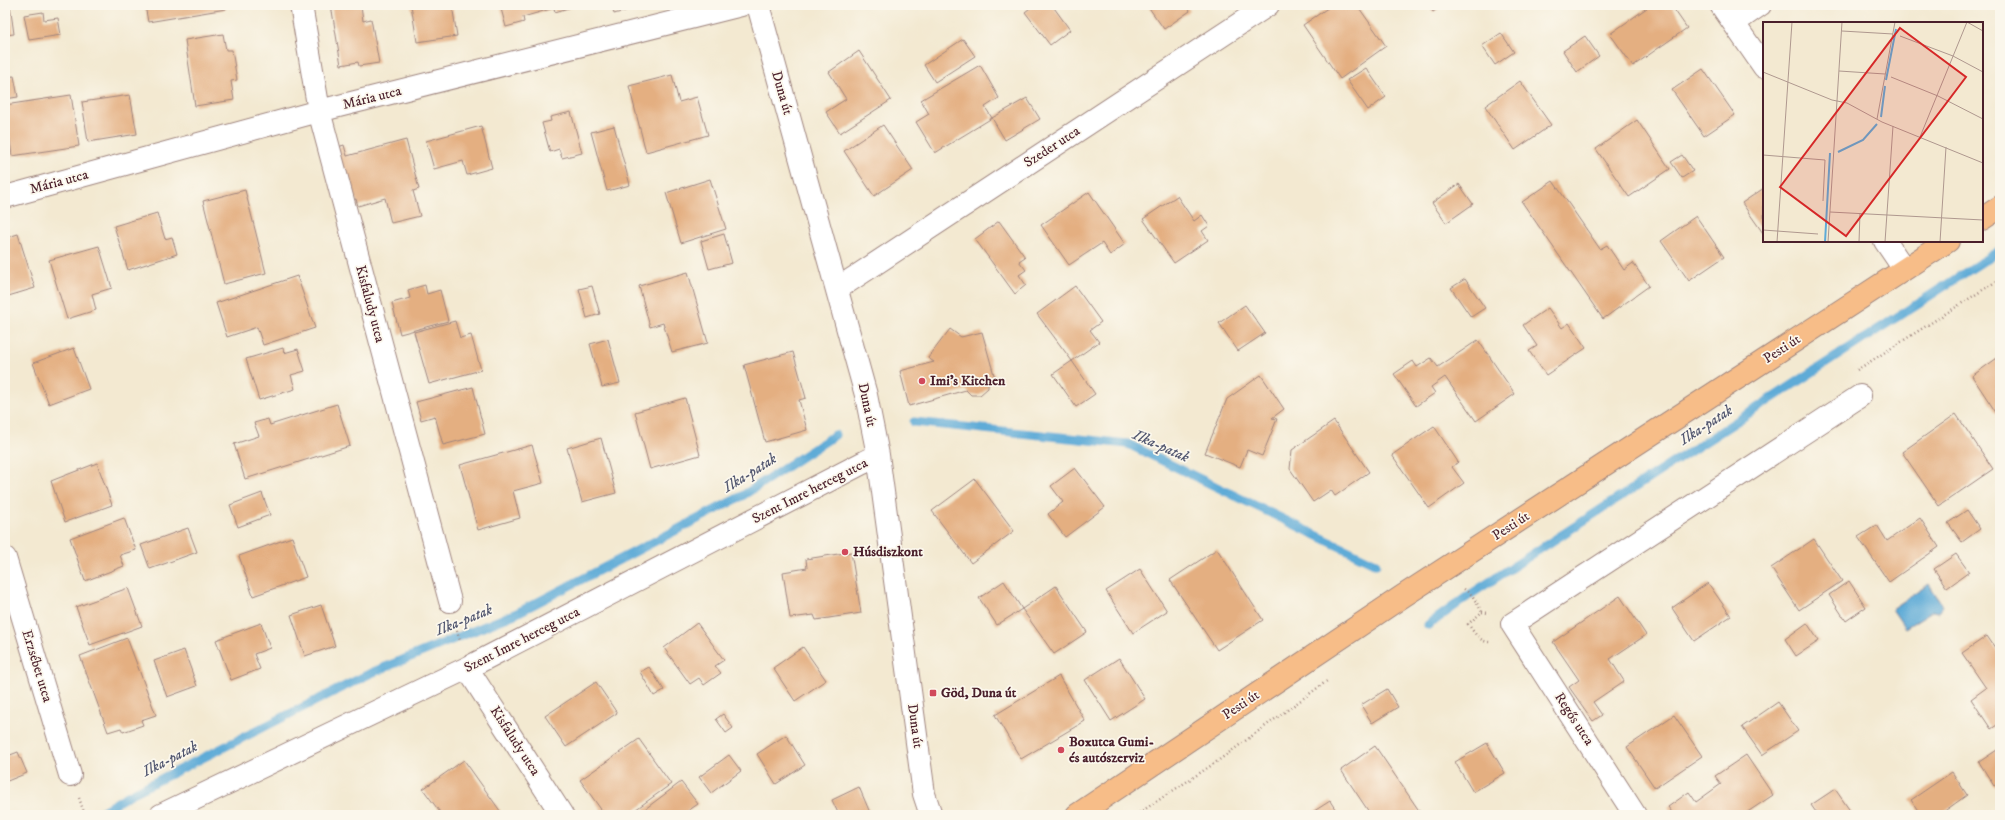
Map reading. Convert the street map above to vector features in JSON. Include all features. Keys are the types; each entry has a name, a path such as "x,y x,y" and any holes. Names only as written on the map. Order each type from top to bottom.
{"main road":[{"path":"1983,218 2000,207"},
{"name":"Pesti út","path":"1077,815 1427,580 1946,242"}],"street":[{"name":"Kisfaludy utca","path":"301,5 319,111 450,601"},
{"name":"Mária utca","path":"5,197 319,111 741,5"},
{"name":"Duna út","path":"758,5 866,395 878,455 924,794 931,815"},
{"name":"Szeder utca","path":"837,289 1268,5"},
{"path":"1721,5 1763,66"},
{"path":"1734,23 1760,5"},
{"path":"1886,242 1904,269"},
{"name":"Regős utca","path":"1635,815 1512,624 1860,396"},
{"name":"Szent Imre herceg utca","path":"161,815 467,668 878,455"},
{"name":"Erzsébet utca","path":"5,558 70,775"},
{"name":"Kisfaludy utca","path":"467,668 562,815"}],"path":[{"path":"1458,586 1471,594"},
{"path":"1136,815 1215,763 1330,679"}],"water":[{"path":"1929,584 1943,606 1938,612 1932,611 1905,628 1892,609"}],"building":[{"path":"5,5 10,5 14,34 5,35"},
{"path":"145,5 226,5 226,9 148,22"},
{"path":"331,5 361,5 363,21 371,19 379,63 359,66 358,62 341,65"},
{"path":"411,5 452,5 457,36 417,42"},
{"path":"500,5 578,5 555,12 554,8 523,17 524,22 506,27"},
{"path":"612,5 627,5 628,10 614,14"},
{"path":"1034,5 1052,5 1070,30 1050,45 1025,12"},
{"path":"1147,5 1186,5 1190,11 1164,29"},
{"path":"1332,5 1357,5 1386,46 1340,79 1303,25"},
{"path":"1428,5 1443,5 1433,12"},
{"path":"1651,5 1671,5 1687,28 1633,66 1610,34"},
{"path":"43,12 44,20 58,18 61,35 29,40 24,15"},
{"path":"1501,33 1514,52 1495,65 1482,46"},
{"path":"223,34 226,50 232,50 237,80 231,81 234,100 195,106 185,40"},
{"path":"1585,36 1599,56 1577,72 1563,51"},
{"path":"963,39 975,56 935,82 924,65"},
{"path":"859,51 891,100 840,133 826,112 846,99 829,72"},
{"path":"980,65 999,98 985,107 992,118 935,153 916,122 929,114 921,100"},
{"path":"1366,68 1386,97 1368,110 1347,80"},
{"path":"1703,69 1735,115 1704,136 1672,90"},
{"path":"672,75 679,102 697,97 708,135 646,152 629,86"},
{"path":"14,76 18,97 5,99 5,77"},
{"path":"1520,81 1551,125 1515,150 1485,106"},
{"path":"71,95 79,146 12,156 5,105"},
{"path":"130,95 137,134 88,142 82,102"},
{"path":"1027,98 1040,119 1005,140 992,118"},
{"path":"571,112 582,153 562,158 559,149 550,152 542,123 551,121 550,117"},
{"path":"1637,120 1670,169 1629,197 1596,149"},
{"path":"883,125 913,170 874,196 844,151"},
{"path":"481,126 492,168 467,175 463,161 434,169 426,141"},
{"path":"614,126 630,185 607,191 591,132"},
{"path":"406,140 419,189 413,191 420,216 391,223 385,198 358,206 356,199 349,201 335,148 344,145 347,156"},
{"path":"1682,155 1693,171 1682,178 1671,162"},
{"path":"710,179 726,229 681,243 666,193"},
{"path":"1553,181 1600,249 1607,245 1624,270 1633,263 1649,286 1603,319 1522,202"},
{"path":"1459,184 1473,204 1446,223 1432,203"},
{"path":"1763,189 1763,233 1742,203"},
{"path":"245,190 266,273 224,284 203,201"},
{"path":"1089,192 1125,244 1110,255 1102,243 1069,265 1041,225"},
{"path":"1177,196 1194,221 1202,215 1209,226 1202,231 1208,240 1174,263 1143,219"},
{"path":"157,213 165,239 172,237 177,254 128,270 114,226"},
{"path":"1696,216 1724,257 1689,281 1661,241"},
{"path":"999,221 1025,257 1019,261 1026,270 1019,275 1026,285 1015,294 975,239"},
{"path":"18,234 35,288 5,297 5,238"},
{"path":"724,234 732,263 709,269 701,241"},
{"path":"99,246 112,288 92,294 96,310 67,319 49,260"},
{"path":"688,272 708,343 672,352 663,323 650,327 639,286"},
{"path":"297,276 315,328 263,345 257,327 227,337 216,303"},
{"path":"1465,279 1485,308 1471,317 1451,288"},
{"path":"425,285 427,294 440,290 448,321 400,334 392,303 410,298 408,290"},
{"path":"592,286 600,314 587,318 579,289"},
{"path":"1075,286 1101,322 1090,330 1099,342 1072,361 1037,314"},
{"path":"1245,305 1265,333 1238,351 1219,323"},
{"path":"1548,308 1562,328 1569,323 1586,348 1546,375 1529,351 1537,346 1523,325"},
{"path":"455,321 460,338 471,335 481,370 429,384 414,332"},
{"path":"950,329 961,337 982,332 996,382 988,384 988,388 980,395 971,395 966,390 909,406 900,371 934,362 928,358"},
{"path":"608,339 620,383 602,387 590,344"},
{"path":"1478,340 1515,394 1476,421 1445,377 1431,387 1435,393 1416,406 1394,374 1413,361 1417,367 1431,358 1438,367"},
{"path":"74,348 89,389 49,404 33,363"},
{"path":"283,348 284,353 298,349 305,371 291,375 295,389 259,400 246,359"},
{"path":"793,352 806,398 799,400 807,430 765,442 744,365"},
{"path":"2000,356 2000,412 1997,414 1972,376"},
{"path":"1072,361 1095,394 1076,407 1053,374"},
{"path":"1261,375 1284,409 1272,418 1277,419 1262,456 1247,450 1240,467 1205,453 1227,399"},
{"path":"473,387 485,434 443,445 435,416 421,420 416,402"},
{"path":"685,398 700,455 650,469 635,412"},
{"path":"337,404 350,446 245,479 234,444 259,436 254,423 268,419 270,425"},
{"path":"1956,414 1993,469 1939,506 1902,452"},
{"path":"1334,421 1369,472 1335,496 1331,490 1313,502 1290,469 1292,450"},
{"path":"1434,426 1458,462 1452,467 1464,483 1429,508 1392,455"},
{"path":"601,438 616,493 582,502 567,448"},
{"path":"532,445 543,483 513,491 520,518 478,530 460,465"},
{"path":"97,463 112,505 65,522 51,481"},
{"path":"1075,468 1105,507 1065,537 1048,514 1063,502 1051,486"},
{"path":"975,479 1014,531 971,563 932,511"},
{"path":"262,493 270,515 238,527 230,505"},
{"path":"1967,510 1980,529 1962,542 1948,523"},
{"path":"124,518 136,550 120,555 124,566 85,581 70,538"},
{"path":"1920,518 1939,547 1889,582 1858,537 1877,525 1887,541"},
{"path":"188,528 197,552 150,569 141,545"},
{"path":"292,537 306,577 253,596 239,556"},
{"path":"1814,539 1842,581 1799,610 1771,568"},
{"path":"1217,549 1263,620 1217,650 1170,580"},
{"path":"851,552 861,613 816,620 814,615 790,618 783,572 807,568 806,559"},
{"path":"1956,554 1969,572 1947,588 1934,569"},
{"path":"1140,569 1167,611 1133,633 1106,591"},
{"path":"1004,581 1022,609 997,625 979,598"},
{"path":"1849,581 1866,607 1846,621 1829,595"},
{"path":"1708,583 1731,616 1694,641 1672,608"},
{"path":"1056,586 1087,632 1054,654 1022,609"},
{"path":"128,588 142,626 90,645 76,607"},
{"path":"1620,596 1646,635 1610,659 1624,681 1593,702 1602,715 1593,721 1569,687 1579,680 1553,642"},
{"path":"321,605 335,646 305,656 291,615"},
{"path":"261,623 270,648 254,654 260,669 231,680 216,640"},
{"path":"697,623 724,660 715,666 721,673 704,685 699,678 690,684 664,648"},
{"path":"1807,623 1819,641 1796,656 1785,639"},
{"path":"1987,636 2000,655 2000,723 1991,729 1971,699 1986,688 1962,653"},
{"path":"127,638 156,715 141,720 143,725 123,732 121,728 108,732 80,656"},
{"path":"803,647 826,680 795,701 773,668"},
{"path":"184,650 197,686 167,697 154,661"},
{"path":"1119,658 1145,699 1111,721 1085,680"},
{"path":"649,667 664,690 654,696 640,672"},
{"path":"1059,676 1085,721 1021,759 995,715"},
{"path":"596,682 617,713 566,747 545,716"},
{"path":"1387,689 1398,707 1372,723 1361,705"},
{"path":"1778,702 1798,731 1762,755 1742,727"},
{"path":"723,714 733,728 726,733 716,719"},
{"path":"1674,715 1702,756 1655,788 1627,747"},
{"path":"786,735 805,765 776,784 757,754"},
{"path":"639,739 671,784 628,815 605,815 580,780"},
{"path":"1487,743 1505,773 1473,792 1455,762"},
{"path":"1375,746 1422,815 1371,815 1341,770"},
{"path":"2000,748 2000,782 1994,786 1979,762"},
{"path":"18,752 27,773 5,782 5,757"},
{"path":"729,755 741,771 711,793 699,777"},
{"path":"1746,755 1773,795 1743,815 1674,815 1668,807 1689,792 1696,802 1721,784 1715,776"},
{"path":"464,760 503,815 442,815 423,789"},
{"path":"1952,772 1967,795 1939,815 1921,815 1911,800"},
{"path":"681,782 698,804 682,815 637,815"},
{"path":"859,787 871,815 839,815 832,800"},
{"path":"1835,789 1853,815 1818,815 1811,805"},
{"path":"1330,801 1339,815 1308,815"}],"waterway":[{"name":"Ilka-patak","path":"1428,625 1471,594 2000,250"},
{"name":"Ilka-patak","path":"914,422 1128,444 1376,564"},
{"name":"Ilka-patak","path":"96,815 129,795 371,673 517,613 742,496 835,435"}],"place":[{"name":"Imi's Kitchen","path":"922,381"},
{"name":"Húsdiszkont","path":"845,552"},
{"name":"Göd, Duna út","path":"933,693"},
{"name":"Boxutca Gumi- és autószerviz","path":"1061,750"}]}
